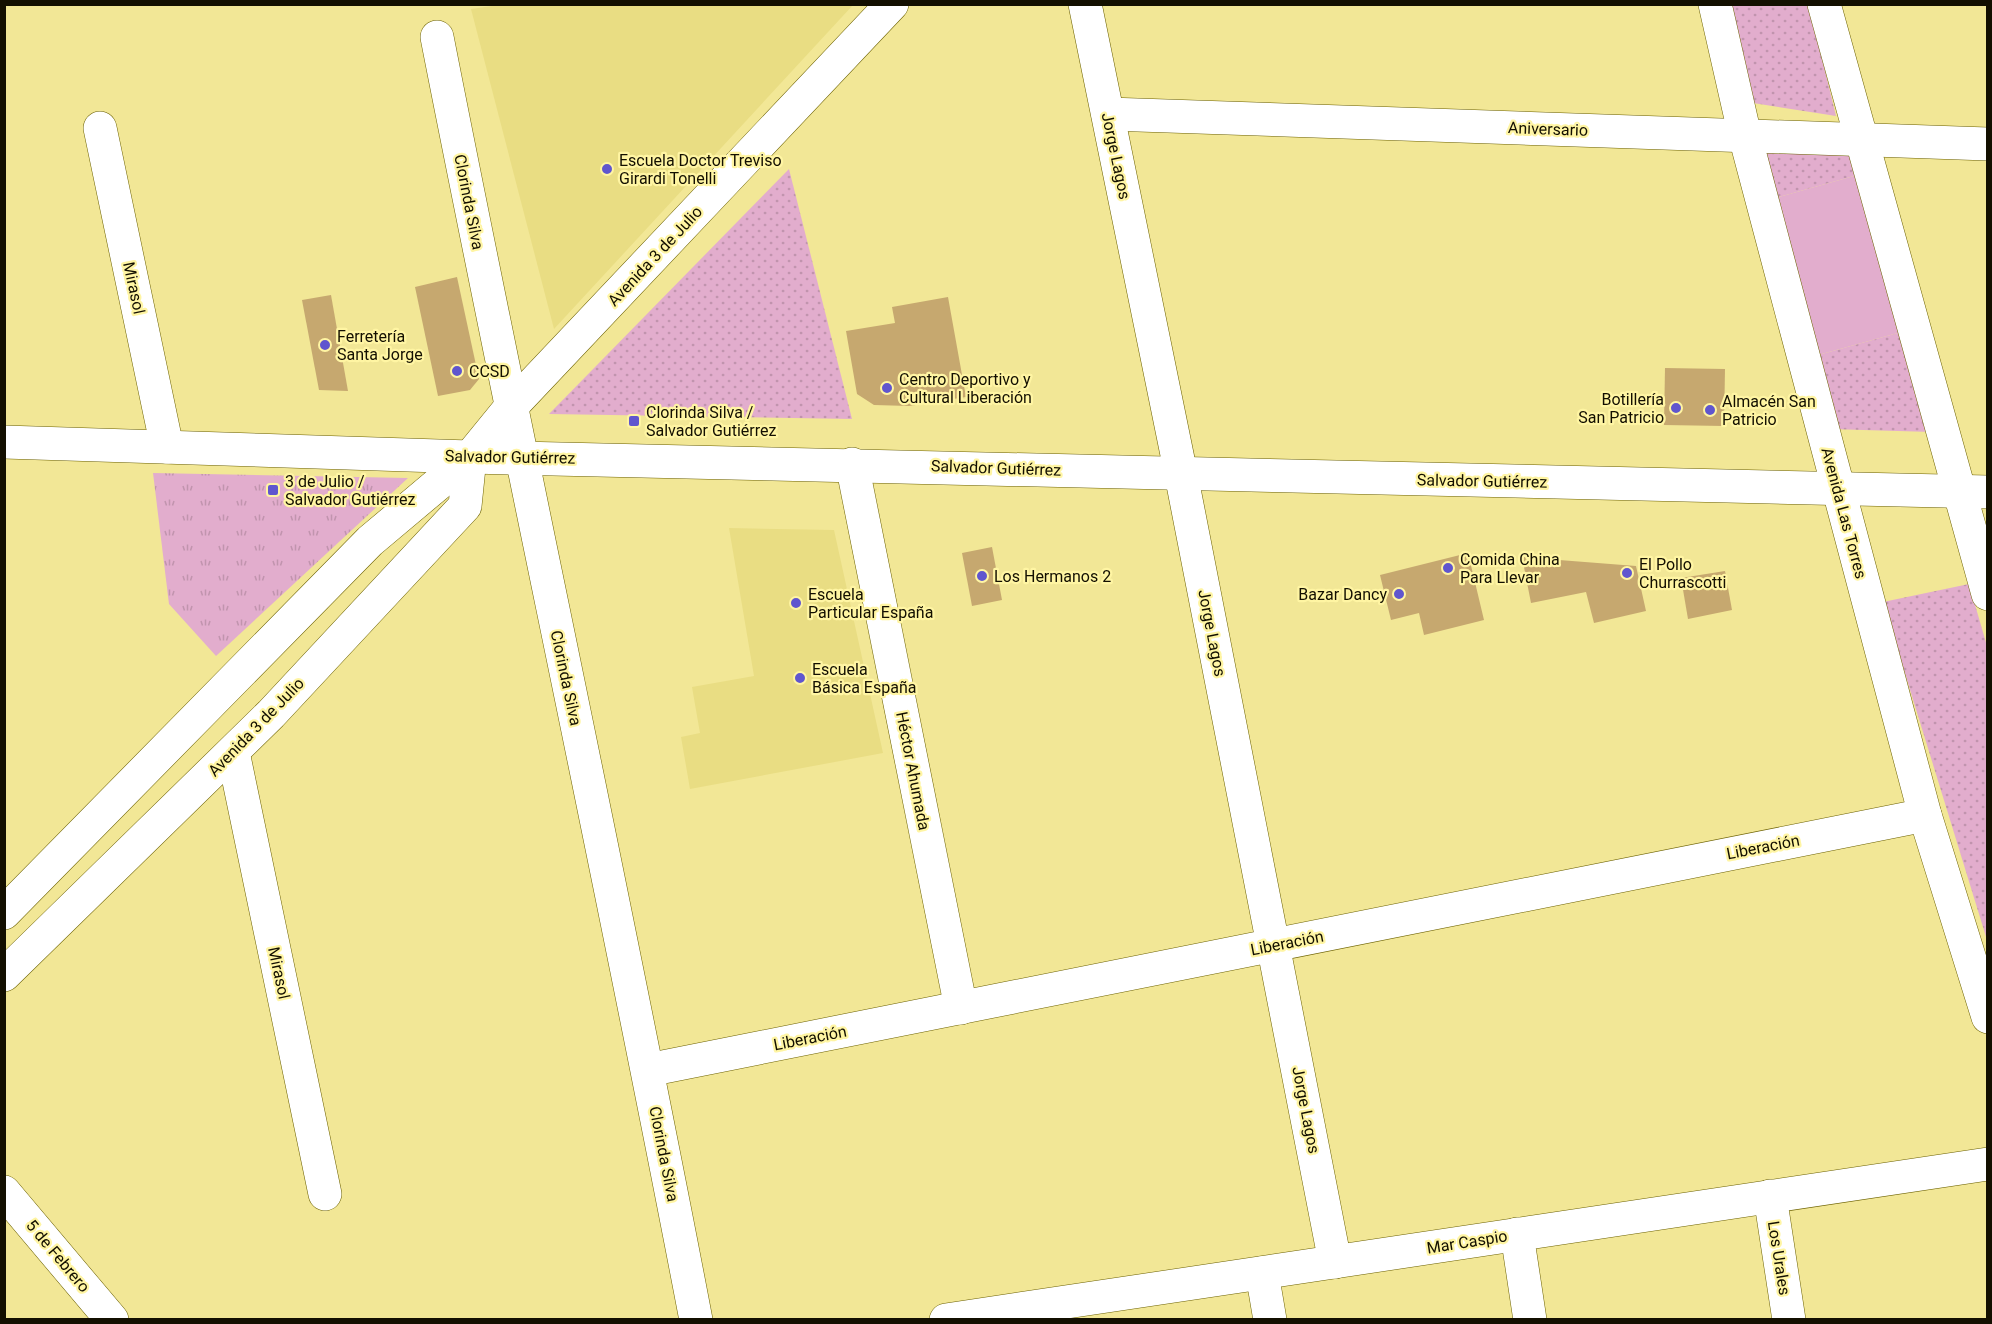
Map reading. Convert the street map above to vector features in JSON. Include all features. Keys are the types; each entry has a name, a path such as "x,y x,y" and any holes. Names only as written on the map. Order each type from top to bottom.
{"street":[{"name":"Avenida 3 de Julio","path":"4,913 370,541 470,457 510,408 892,4"},
{"name":"Jorge Lagos","path":"1085,4 1181,474 1335,1262"},
{"name":"Avenida Las Torres","path":"1715,4 1745,136 1925,815 1988,1017"},
{"path":"1824,4 1860,140 1973,492 1988,594"},
{"name":"Clorinda Silva","path":"437,37 520,457 648,1070 696,1320"},
{"name":"Aniversario","path":"1108,114 1988,144"},
{"name":"Mirasol","path":"100,128 167,447"},
{"name":"Salvador Gutiérrez","path":"4,442 470,457 852,464 1973,492"},
{"name":"Avenida 3 de Julio","path":"4,975 271,714 465,506 470,457"},
{"name":"Héctor Ahumada","path":"852,464 961,1008"},
{"name":"Mirasol","path":"233,752 325,1194"},
{"name":"Liberación","path":"648,1070 1925,815"},
{"name":"Mar Caspio","path":"946,1320 1010,1315 1262,1273 1988,1164"},
{"name":"5 de Febrero","path":"4,1192 105,1315"},
{"name":"Los Urales","path":"1770,1196 1789,1320"},
{"path":"1517,1234 1530,1320"},
{"path":"1262,1273 1270,1320"}],"shaded area":[{"name":"Escuela Doctor Treviso Girardi Tonelli","path":"506,4 853,5 554,329 471,9"},
{"name":"Escuela Particular España","path":"729,528 834,530 883,753 690,789 681,737 700,733 692,687 754,676"}],"green space":[{"path":"1730,5 1809,5 1836,116 1753,103"},
{"path":"1855,149 1861,174 1768,200 1755,150"},
{"path":"789,169 852,419 549,414"},
{"path":"1861,174 1905,331 1811,357 1768,200"},
{"path":"1905,331 1932,432 1829,429 1811,357"},
{"path":"153,473 408,478 216,656 169,604"},
{"path":"1969,584 1987,646 1987,940 1883,602"}],"building":[{"path":"457,277 479,379 470,390 438,396 415,287"},
{"name":"Ferretería Santa Jorge","path":"331,295 348,391 319,390 302,300"},
{"path":"948,297 966,397 909,406 874,405 857,394 846,331 895,323 892,307"},
{"path":"1665,368 1725,369 1724,426 1664,425"},
{"name":"Los Hermanos 2","path":"992,547 1002,600 972,606 962,553"},
{"path":"1468,553 1484,620 1424,635 1419,613 1391,620 1380,575"},
{"path":"1522,557 1636,566 1646,611 1594,623 1586,592 1531,603"},
{"path":"1725,571 1732,610 1688,619 1681,578"}],"place":[{"name":"Escuela Doctor Treviso Girardi Tonelli","path":"607,169"},
{"name":"Ferretería Santa Jorge","path":"325,345"},
{"name":"CCSD","path":"457,371"},
{"name":"Centro Deportivo y Cultural Liberación","path":"887,388"},
{"name":"Botillería San Patricio","path":"1676,408"},
{"name":"Almacén San Patricio","path":"1710,410"},
{"name":"Clorinda Silva / Salvador Gutiérrez","path":"634,421"},
{"name":"3 de Julio / Salvador Gutiérrez","path":"273,490"},
{"name":"Comida China Para Llevar","path":"1448,568"},
{"name":"El Pollo Churrascotti","path":"1627,573"},
{"name":"Los Hermanos 2","path":"982,576"},
{"name":"Bazar Dancy","path":"1399,594"},
{"name":"Escuela Particular España","path":"796,603"},
{"name":"Escuela Básica España","path":"800,678"}]}
